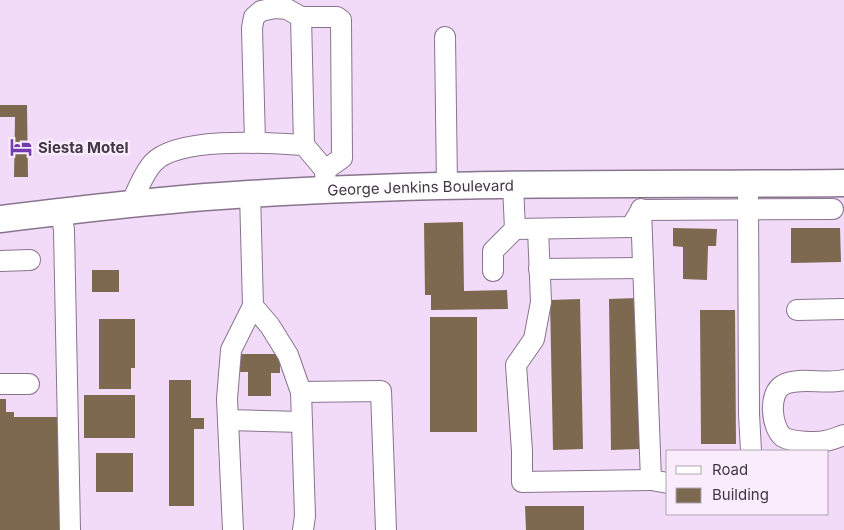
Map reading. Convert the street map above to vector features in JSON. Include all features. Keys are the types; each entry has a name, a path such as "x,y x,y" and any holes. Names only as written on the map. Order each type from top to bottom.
{"main road":[{"name":"George Jenkins Boulevard","path":"0,219 130,204 250,194 325,180 447,186 514,186 641,198 748,197 844,184"}],"lane":[{"path":"255,142 252,28 254,17 261,11 275,8 287,9 301,17 338,17 341,20 342,158 325,180 304,145 301,17"},
{"path":"445,37 447,186"},
{"path":"130,204 154,163 166,155 190,147 255,142 304,145"},
{"path":"514,186 515,229"},
{"path":"233,530 227,399 231,350 253,306 250,194"},
{"path":"751,450 749,414 748,197 833,209"},
{"path":"493,271 493,251 515,229 631,227 641,198"},
{"path":"538,228 541,302 534,339 516,366 522,451 522,482 660,481 643,268 641,198"},
{"path":"62,211 70,530"},
{"path":"0,261 30,260"},
{"path":"540,269 643,268"},
{"path":"253,306 270,326 288,355 301,392 305,516 303,530"},
{"path":"797,310 844,310"},
{"path":"844,380 791,382 781,385 774,393 772,410 775,424 784,437 800,441 825,441 844,435"},
{"path":"0,384 28,384"},
{"path":"301,392 381,391 386,530"},
{"path":"228,420 302,422"}],"building":[{"name":"Siesta Motel","path":"0,105 27,105 28,177 14,177 15,117 0,117"},
{"path":"463,222 464,291 507,290 508,309 431,310 431,295 425,295 424,223"},
{"path":"673,228 717,229 716,246 708,246 707,280 683,279 683,247 673,246"},
{"path":"791,228 840,228 841,262 791,263"},
{"path":"92,270 119,270 119,292 92,292"},
{"path":"637,298 640,449 611,450 609,299"},
{"path":"580,299 583,449 553,450 550,300"},
{"path":"700,310 735,310 736,444 701,444"},
{"path":"430,317 477,317 477,432 430,432"},
{"path":"99,319 135,319 135,368 131,368 131,389 99,389"},
{"path":"238,354 280,354 280,373 271,373 271,396 248,396 248,372 238,372"},
{"path":"169,380 191,380 191,418 204,418 204,429 194,429 194,506 169,506"},
{"path":"84,395 135,395 135,438 84,438"},
{"path":"0,399 6,399 6,412 14,412 14,417 60,417 60,530 0,530"},
{"path":"96,453 133,453 133,492 96,492"},
{"path":"525,506 584,506 584,530 526,530"}],"place":[{"name":"Siesta Motel","path":"21,147"}]}
